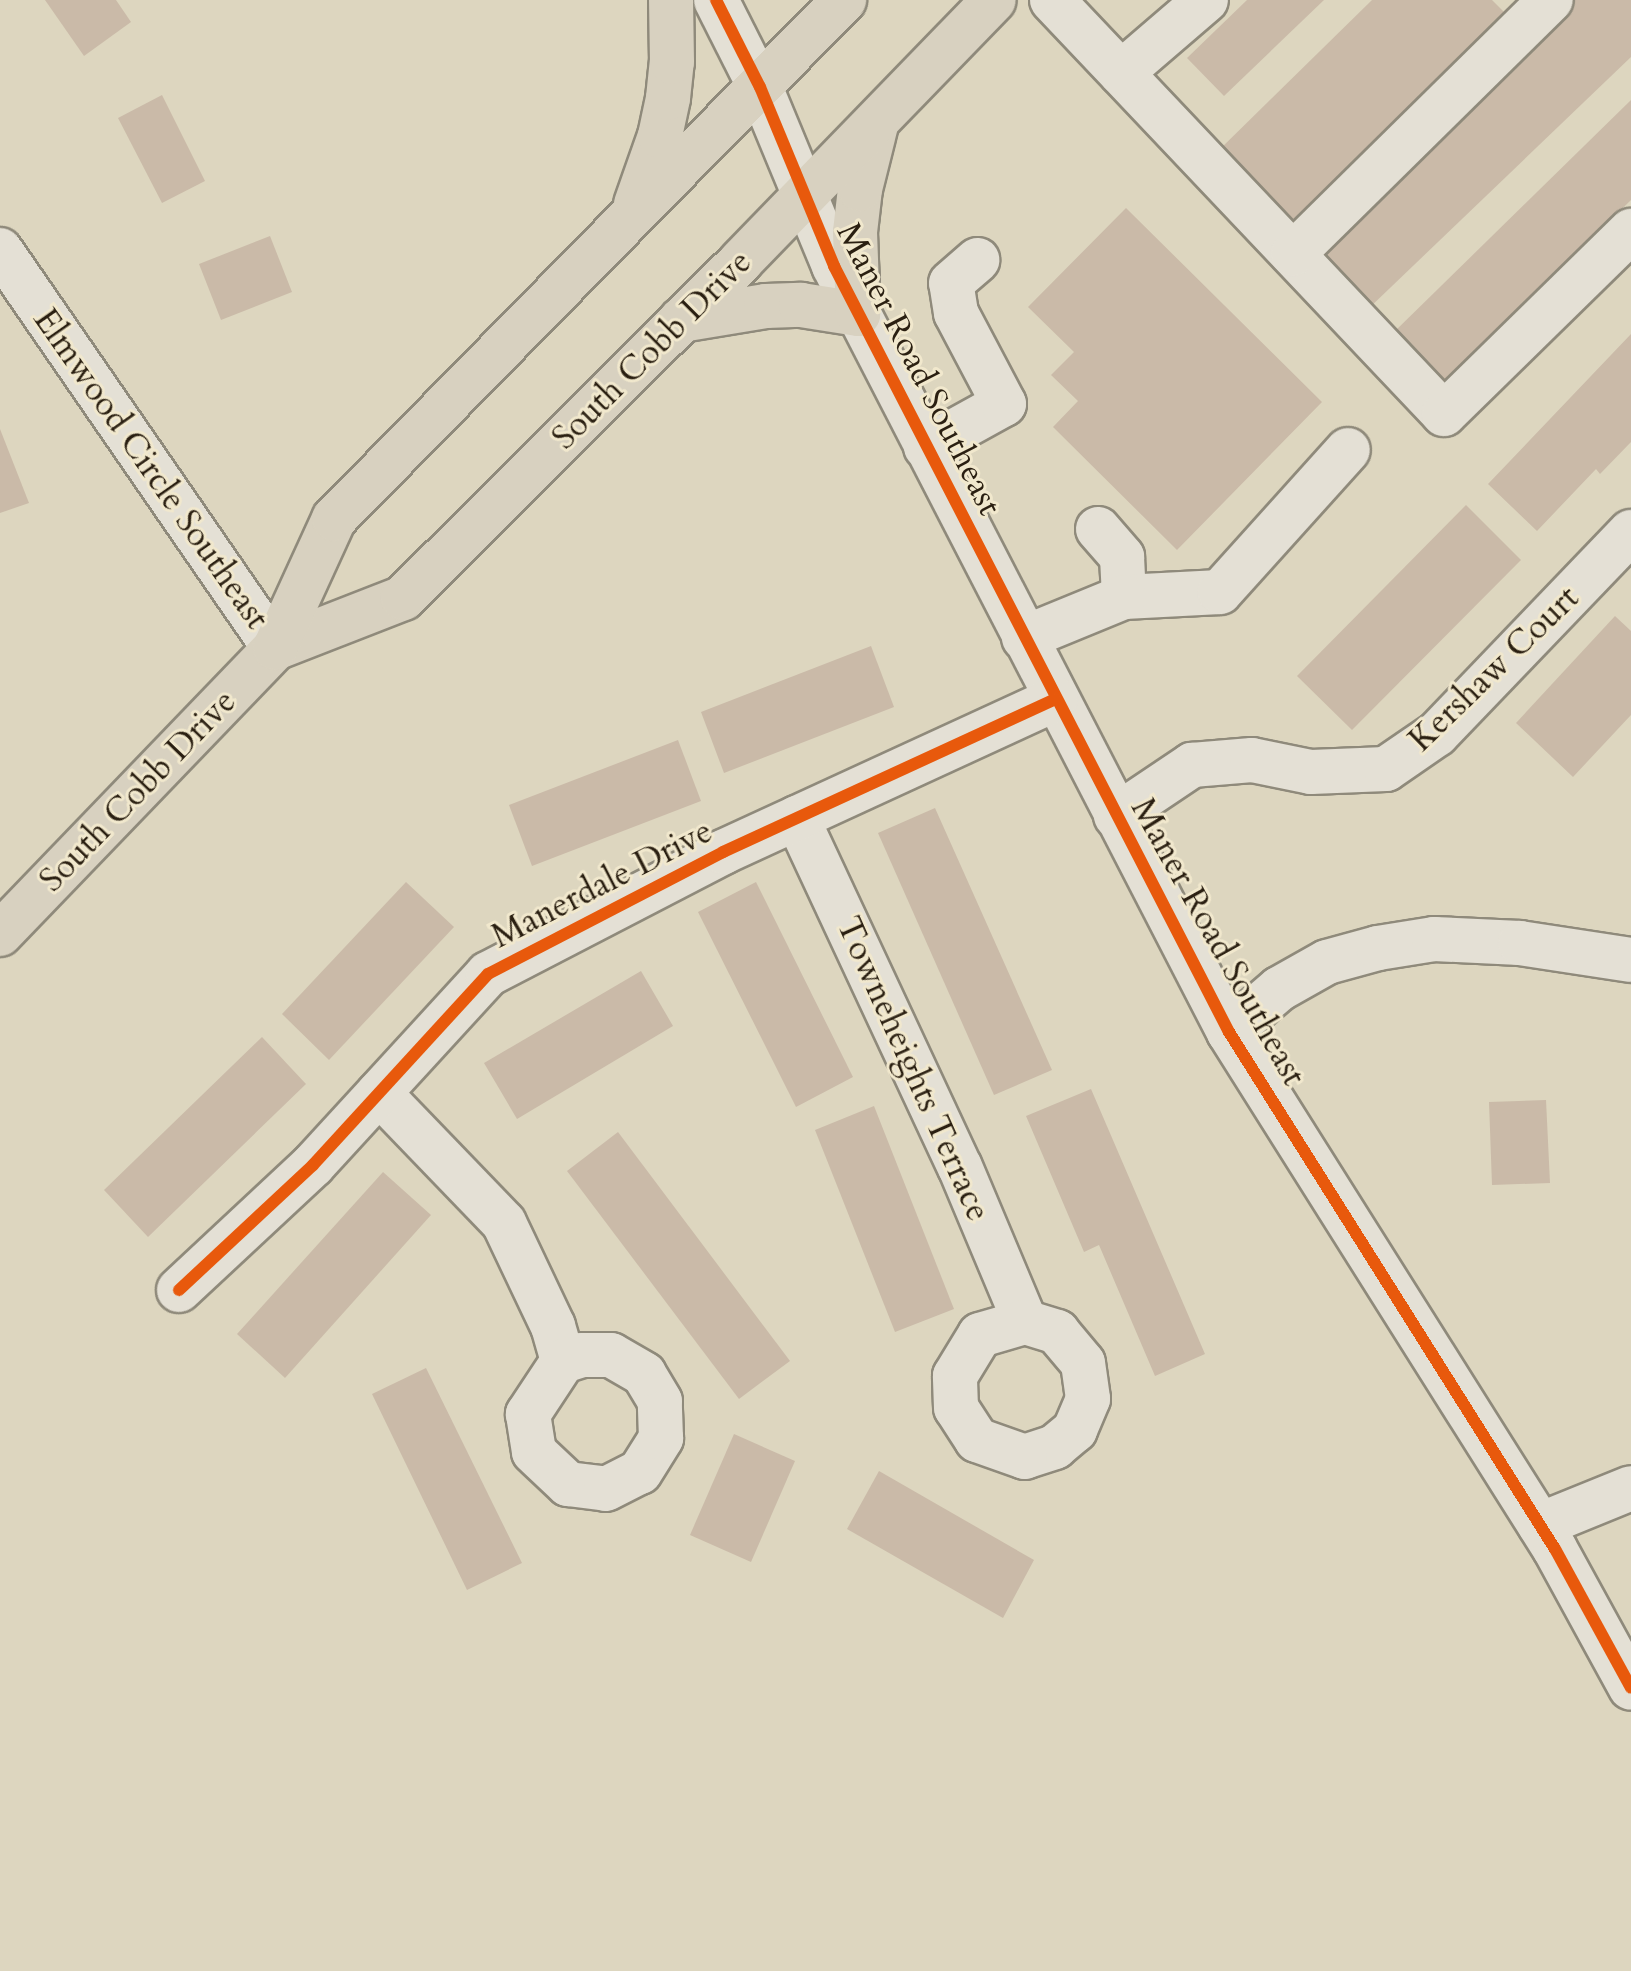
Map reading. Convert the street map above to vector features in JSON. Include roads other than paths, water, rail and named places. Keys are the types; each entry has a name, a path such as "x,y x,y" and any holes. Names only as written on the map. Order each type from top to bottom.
{"main road":[{"path":"630,219 660,136 672,62 671,0"},
{"name":"South Cobb Drive","path":"0,934 275,648 334,519 844,0"},
{"name":"South Cobb Drive","path":"275,648 403,598 804,198 994,0"},
{"path":"681,320 766,306 801,305 858,314 855,232 860,189 876,122"}],"street":[{"name":"Maner Road Southeast","path":"716,0 760,87 804,198 858,314 1229,1032 1540,1525 1631,1688"},
{"path":"1052,0 1444,414 1631,231"},
{"path":"1121,73 1206,0"},
{"path":"1293,254 1547,1"},
{"name":"Elmwood Circle Southeast","path":"0,250 275,648"},
{"path":"926,447 1012,418 956,313 951,283 977,260"},
{"path":"1024,638 1124,597 1220,592 1348,450"},
{"path":"1098,529 1122,557 1124,597"},
{"name":"Kershaw Court","path":"1116,816 1192,765 1252,760 1311,772 1386,769 1437,734 1631,532"},
{"name":"Manerdale Drive","path":"179,1290 313,1165 488,974 723,852 1056,699"},
{"name":"Towneheights Terrace","path":"797,818 960,1167 1025,1322"},
{"path":"1229,1032 1279,989 1327,962 1378,948 1434,939 1520,943 1631,960"},
{"path":"379,1093 504,1223 553,1326 563,1361"},
{"path":"1540,1525 1631,1488"}]}
